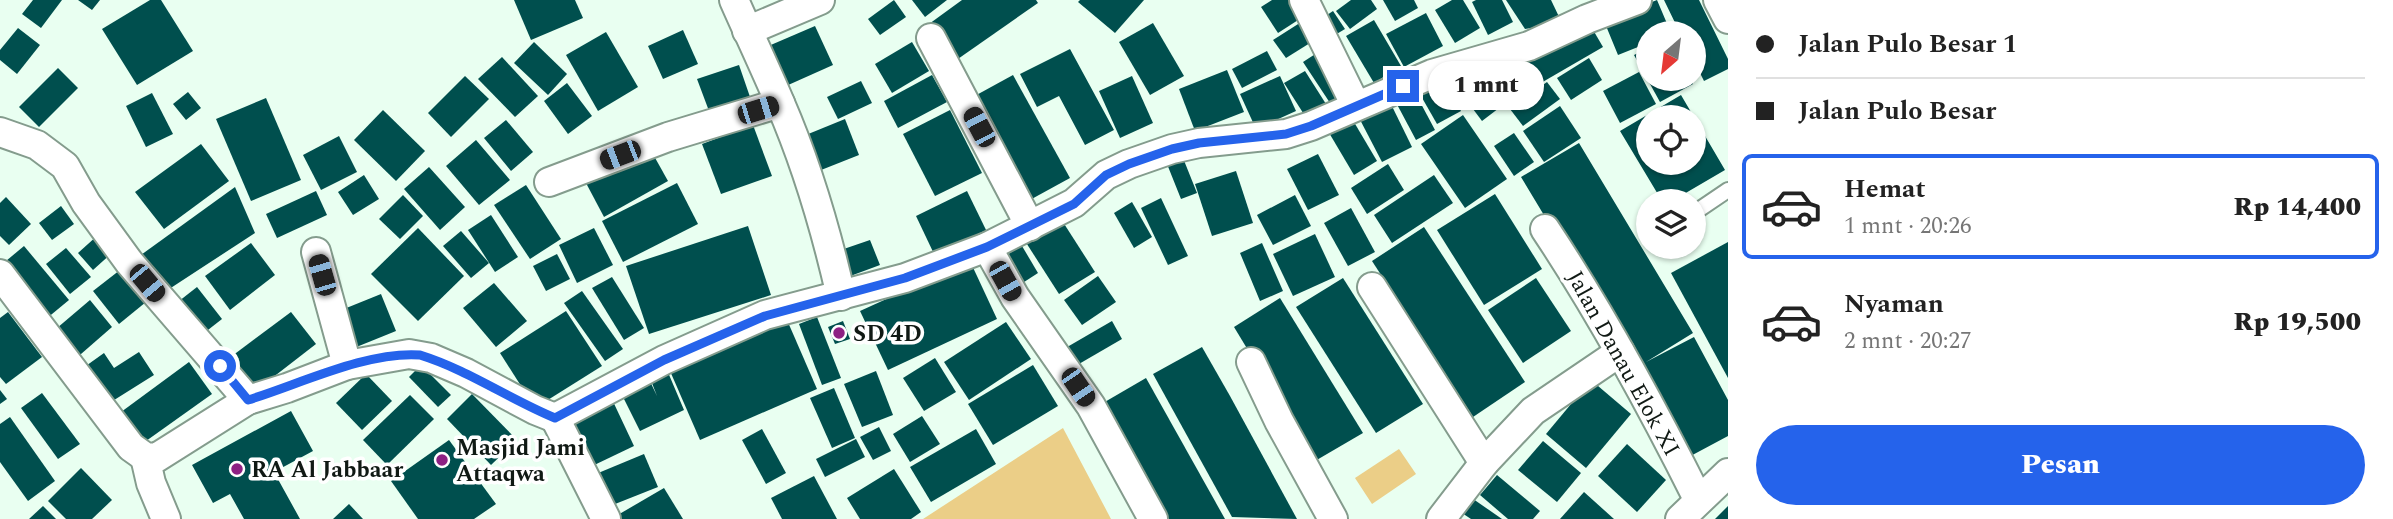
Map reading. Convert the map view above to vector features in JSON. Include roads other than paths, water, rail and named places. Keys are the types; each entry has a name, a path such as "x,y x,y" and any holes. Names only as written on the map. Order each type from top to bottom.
{"street":[{"path":"734,0 780,103 810,182 827,234 841,296"},
{"path":"747,31 820,0"},
{"path":"1304,0 1356,106"},
{"path":"555,418 664,360 719,335 783,310 905,278 987,247 1074,204 1106,175 1129,164 1199,143 1286,134 1311,126 1432,74 1529,46 1582,10 1637,0"},
{"path":"1718,0 1728,19"},
{"path":"931,38 1030,226"},
{"path":"548,182 668,136 780,103"},
{"path":"0,132 37,145 65,166 86,203 129,262 248,400"},
{"name":"Jalan Danau Elok XI","path":"1545,229 1620,352 1689,509"},
{"path":"987,247 1014,297 1091,406 1153,519"},
{"path":"316,253 347,365"},
{"path":"0,274 131,447 145,457 156,458 248,400 347,365 409,354 420,355 490,384 535,410 555,418 606,519"},
{"path":"1372,287 1484,463"},
{"path":"1441,519 1484,463 1541,404 1620,352"},
{"path":"1251,362 1279,421 1333,519"},
{"path":"145,457 151,483 166,519"},
{"path":"1689,509 1728,473"}],"lane":[{"path":"1706,205 1728,190"}],"place":[{"name":"SD 4D","path":"839,333"},
{"name":"Masjid Jami Attaqwa","path":"442,460"},
{"name":"RA Al Jabbaar","path":"237,469"}]}
